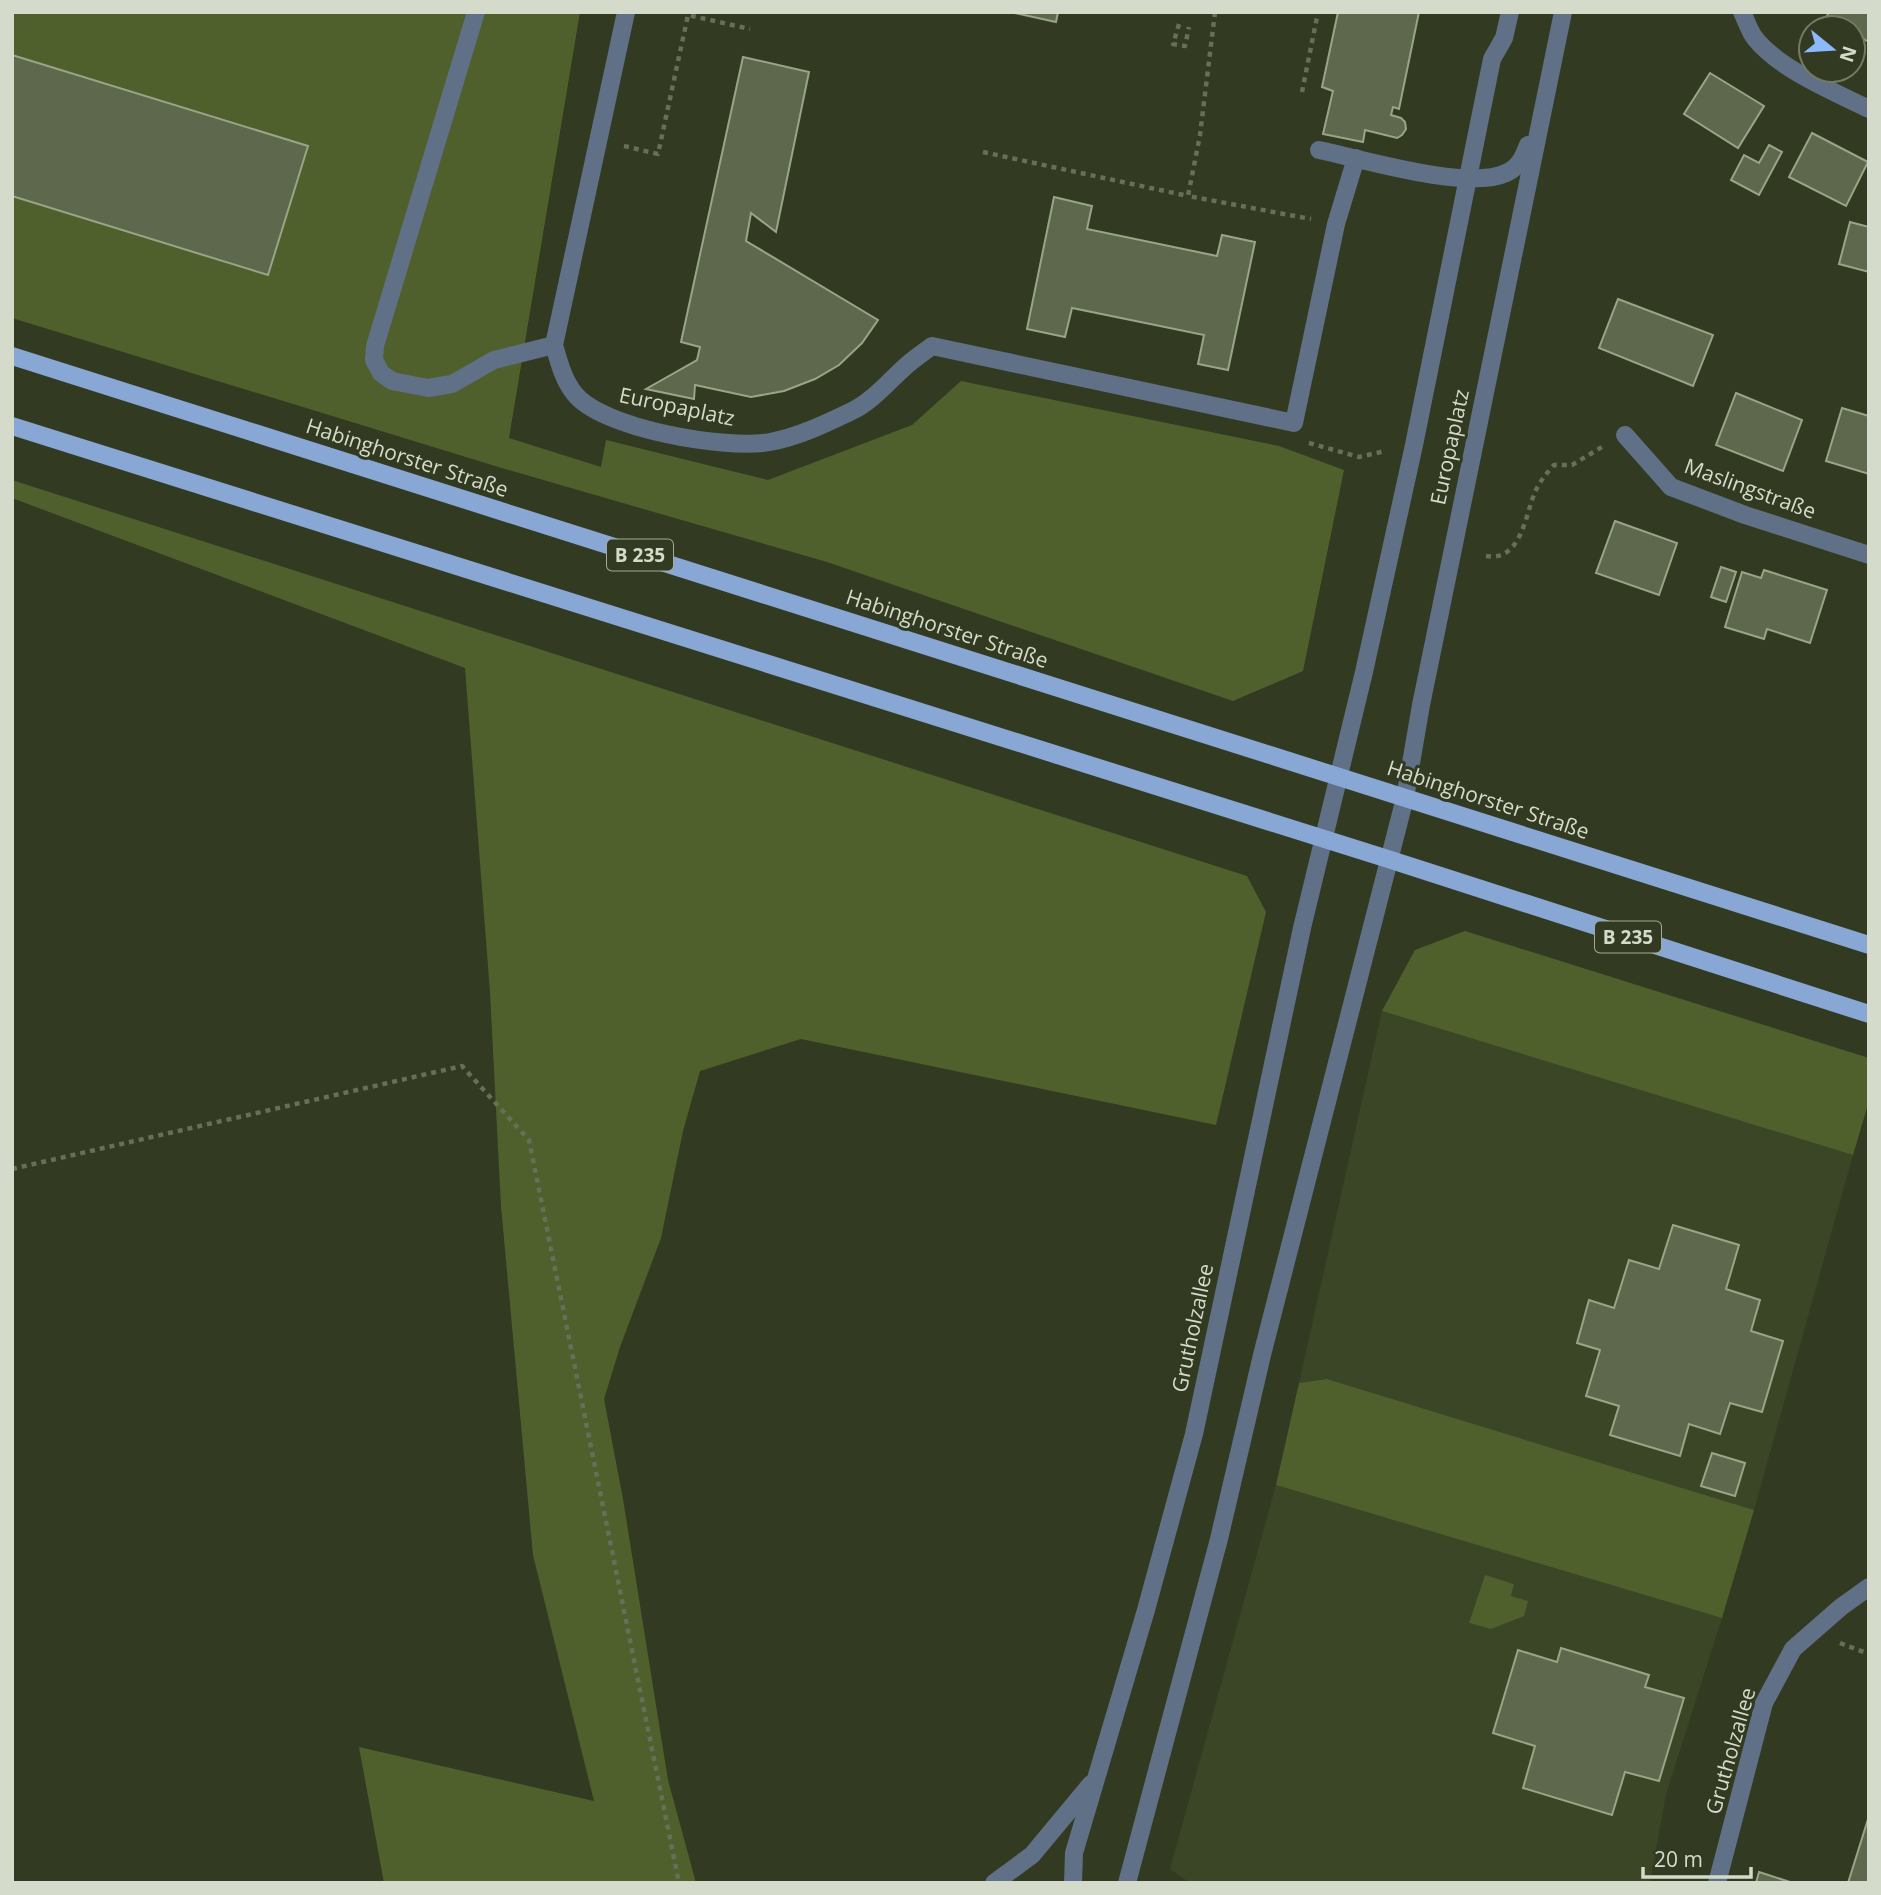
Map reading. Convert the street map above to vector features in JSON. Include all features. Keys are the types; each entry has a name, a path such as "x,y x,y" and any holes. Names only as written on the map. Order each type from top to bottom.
{"main road":[{"name":"Habinghorster Straße","path":"12,356 1869,945"},
{"name":"B 235","path":"12,426 1388,859 1869,1014"}],"street":[{"path":"476,12 375,346 374,360 381,373 393,382 428,388 452,384 494,360 554,345"},
{"name":"Europaplatz","path":"626,12 554,345 563,376 575,396 594,410 622,423 708,441 738,444 780,439 811,430 853,411 886,386 908,363 932,346 1294,423"},
{"name":"Europaplatz","path":"1338,777 1414,445 1492,59 1504,37 1510,12"},
{"name":"Europaplatz","path":"1405,798 1421,705 1563,12"},
{"path":"1742,12 1754,36 1767,50 1804,77 1869,109"},
{"name":"Europaplatz","path":"1319,150 1444,177 1490,177 1506,173 1521,163 1543,106"},
{"path":"1294,423 1336,224 1356,158"},
{"name":"Maslingstraße","path":"1625,435 1671,487 1745,515 1869,555"},
{"name":"Grutholzallee","path":"1073,1883 1074,1853 1194,1434 1296,955 1338,777"},
{"path":"1127,1883 1219,1539 1265,1341 1405,798"},
{"name":"Grutholzallee","path":"1717,1883 1764,1703 1793,1650 1841,1607 1869,1587"},
{"path":"994,1883 1032,1855 1095,1778"}],"path":[{"path":"1188,196 1200,135 1215,12"},
{"path":"1302,92 1318,12"},
{"path":"598,140 658,154 688,15 750,29"},
{"path":"1178,24 1173,44 1185,46 1189,27"},
{"path":"983,152 1188,196 1336,224"},
{"path":"1294,423 1305,442 1359,457"},
{"path":"1486,556 1495,558 1509,551 1517,543 1535,492 1554,465 1572,465 1625,435"},
{"path":"12,1169 462,1066 529,1140 678,1883"}],"shaded area":[{"path":"12,12 580,12 509,438 601,467 606,440 768,480 912,425 961,381 1279,446 1344,470 1303,671 1233,701 827,562 505,469 12,318"},
{"path":"12,480 1247,876 1266,912 1216,1125 801,1039 700,1071 683,1131 661,1238 620,1347 604,1399 623,1499 668,1780 696,1883 384,1883 359,1747 594,1801 533,1555 501,1206 490,992 465,668 12,498"},
{"path":"1465,931 1869,1058 1869,1101 1853,1155 1382,1011 1415,950"},
{"path":"1382,1011 1853,1155 1754,1510 1327,1379 1299,1383"},
{"path":"1327,1379 1754,1510 1722,1618 1276,1485 1299,1383"},
{"path":"1276,1485 1722,1618 1666,1794 1650,1883 1190,1883 1170,1869"},
{"path":"1485,1575 1514,1584 1511,1596 1528,1601 1524,1616 1491,1629 1469,1623"}],"building":[{"path":"1010,12 1058,12 1056,22"},
{"path":"1338,12 1419,12 1399,109 1393,107 1391,115 1405,122 1406,129 1397,138 1365,130 1363,142 1323,134 1333,91 1322,87"},
{"path":"1869,12 1869,42 1867,14 1828,14"},
{"path":"12,55 308,146 268,275 12,196"},
{"path":"743,57 809,72 776,232 751,213 746,241 878,320 862,343 839,365 815,379 784,391 751,397 695,385 694,399 646,389 697,360 700,347 681,342"},
{"path":"1710,73 1764,106 1738,148 1684,114"},
{"path":"1812,133 1868,162 1846,206 1789,177"},
{"path":"1769,145 1782,152 1759,195 1731,180 1744,155 1759,163"},
{"path":"1054,197 1092,206 1087,229 1217,256 1222,235 1255,242 1228,370 1198,364 1204,335 1072,308 1065,337 1027,329"},
{"path":"1850,222 1869,227 1869,272 1839,264"},
{"path":"1618,299 1713,335 1693,386 1599,348"},
{"path":"1736,393 1802,420 1783,471 1716,445"},
{"path":"1842,408 1869,416 1869,474 1826,461"},
{"path":"1615,521 1677,543 1659,595 1596,573"},
{"path":"1721,567 1736,572 1726,602 1711,597"},
{"path":"1764,570 1827,590 1810,643 1767,629 1764,639 1725,627 1742,572 1761,578"},
{"path":"1673,1225 1739,1245 1726,1289 1760,1300 1751,1331 1783,1341 1762,1412 1730,1403 1720,1434 1689,1424 1680,1456 1610,1435 1619,1406 1586,1396 1600,1350 1577,1343 1589,1300 1614,1308 1629,1260 1659,1269"},
{"path":"1712,1453 1745,1463 1735,1496 1701,1486"},
{"path":"1561,1648 1649,1675 1645,1687 1684,1698 1659,1781 1625,1772 1612,1815 1523,1788 1535,1746 1493,1733 1518,1650 1557,1662"},
{"path":"1869,1816 1869,1883 1848,1883"},
{"path":"1759,1872 1793,1883 1756,1883"}]}
